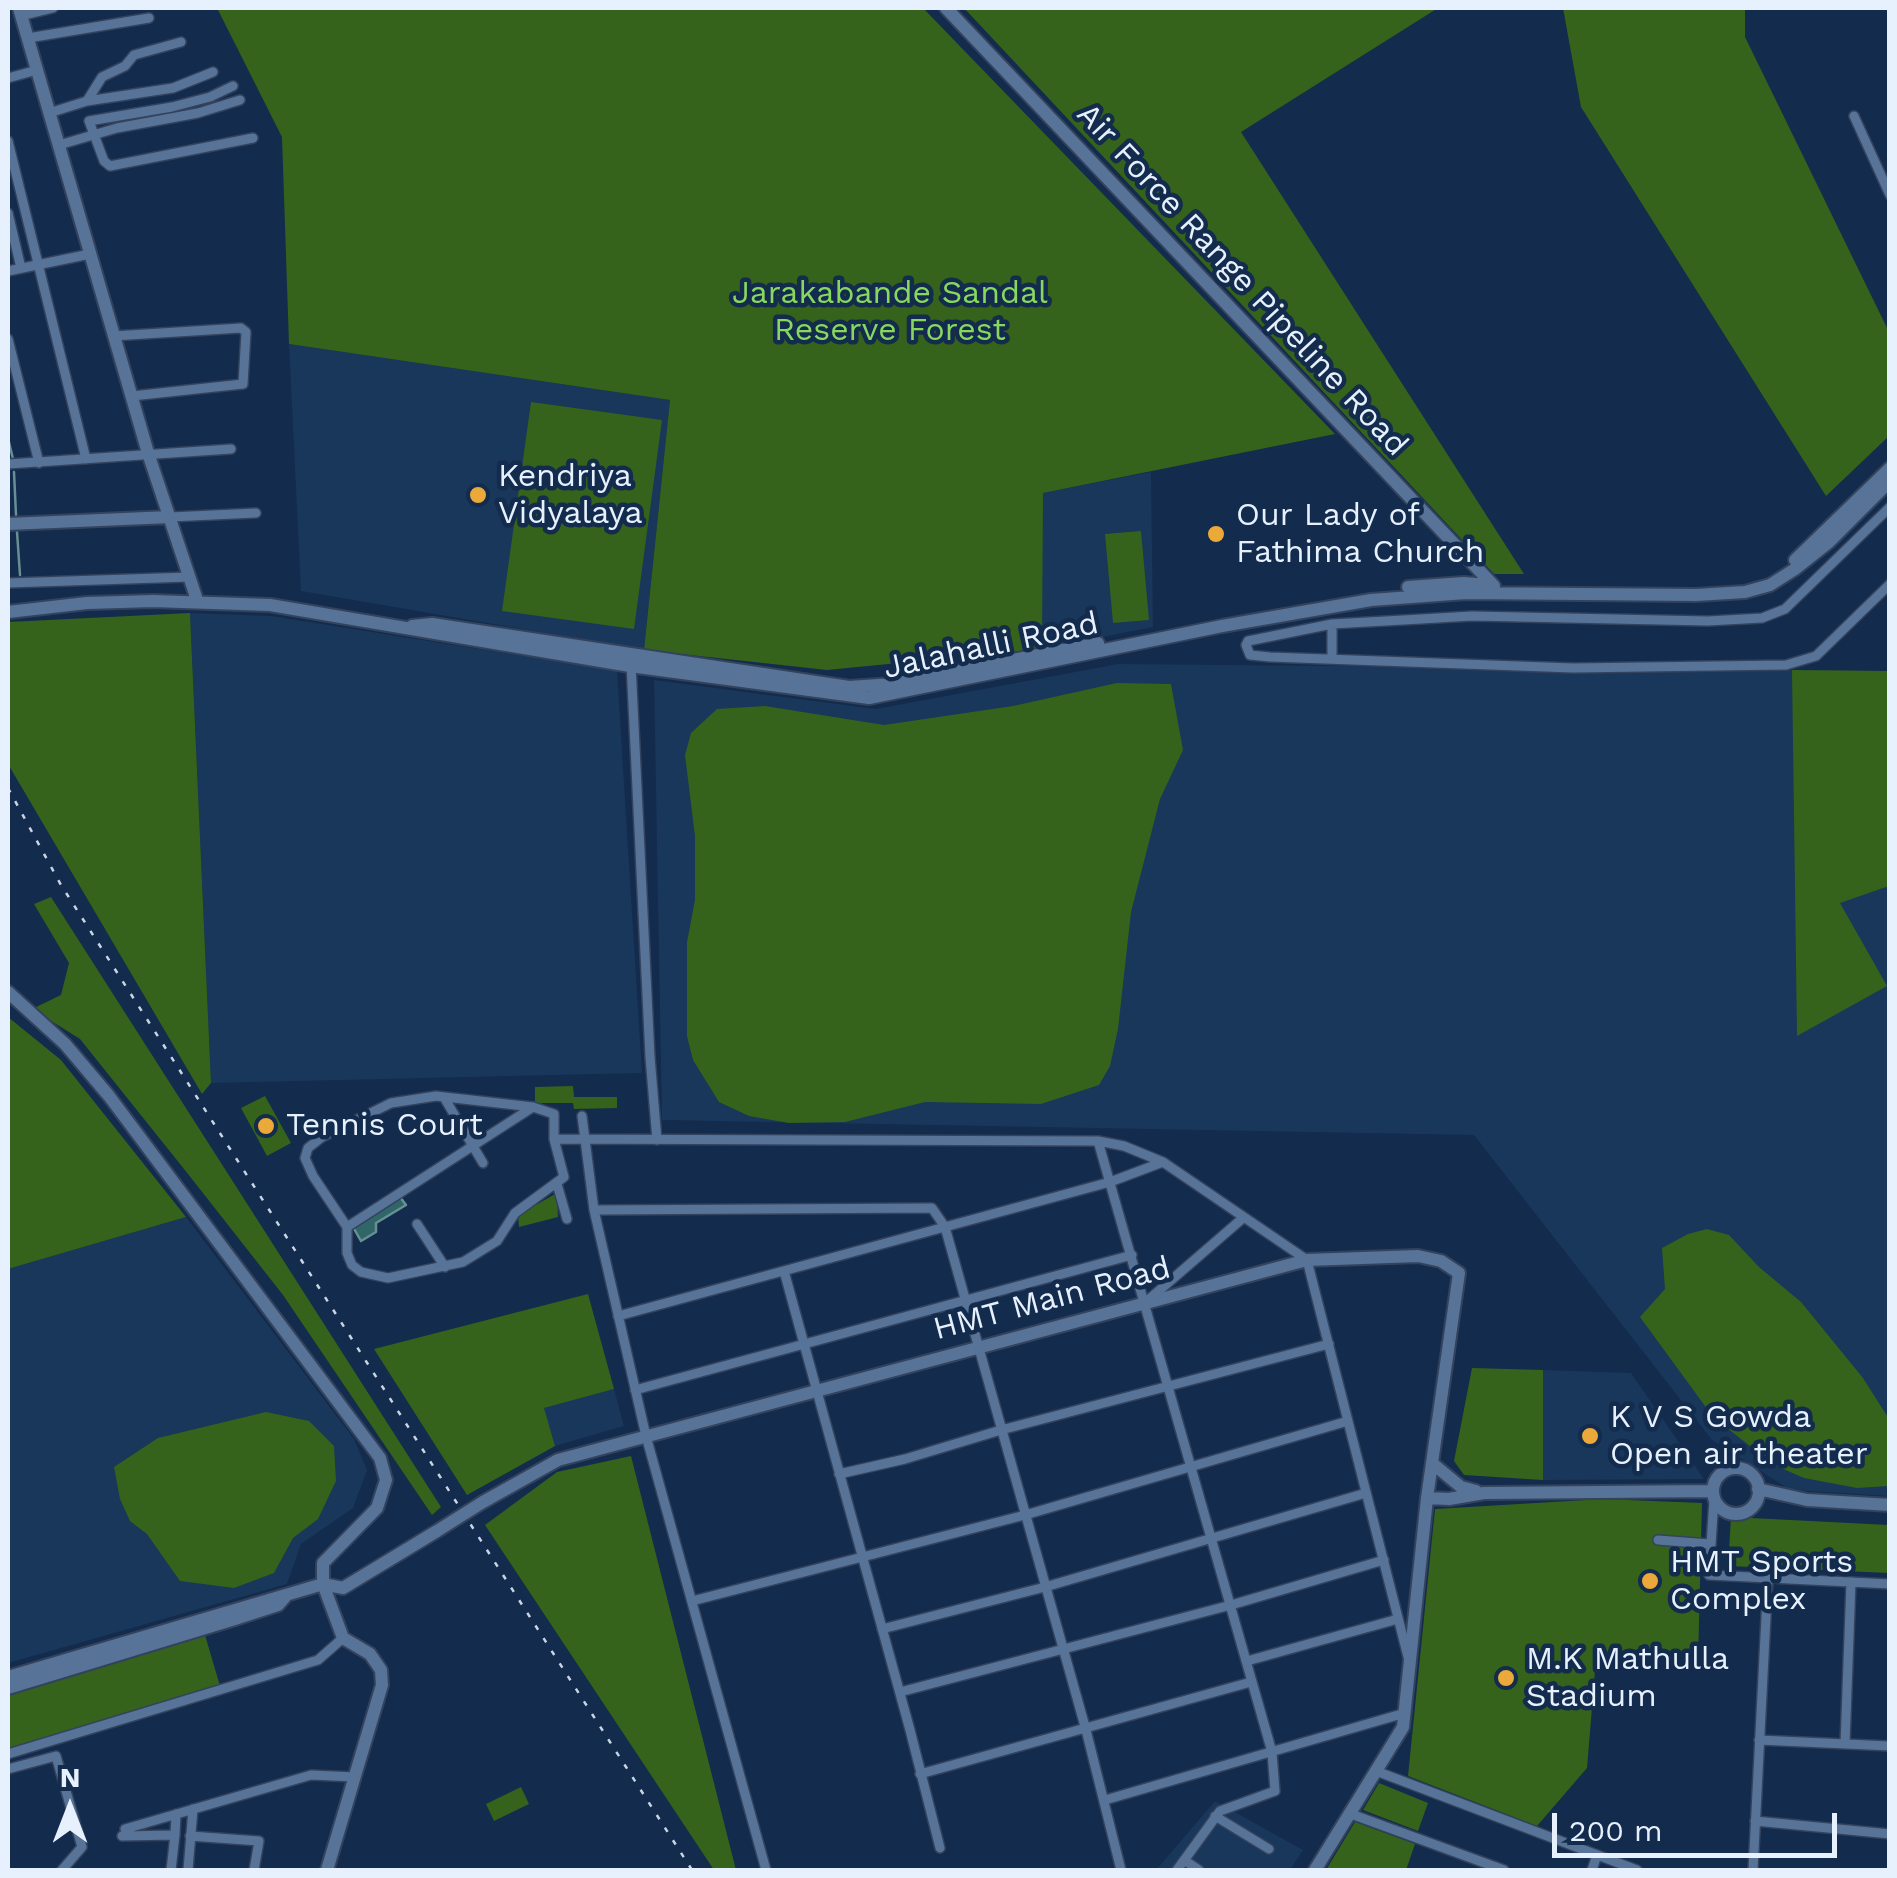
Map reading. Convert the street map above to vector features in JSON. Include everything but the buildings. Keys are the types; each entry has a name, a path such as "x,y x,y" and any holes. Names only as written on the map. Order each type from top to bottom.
{"street":[{"path":"53,8 20,12 148,453 197,600"},
{"name":"Air Force Range Pipeline Road","path":"946,8 1494,590"},
{"path":"28,38 149,18"},
{"path":"87,101 102,76 125,66 134,55 182,42"},
{"path":"8,78 37,70"},
{"path":"50,114 87,101 173,88 213,72"},
{"path":"234,86 210,97 89,121 104,161 110,166 253,138"},
{"path":"59,145 240,100"},
{"path":"1854,116 1890,195"},
{"path":"8,141 86,459"},
{"path":"8,213 21,268"},
{"path":"8,270 90,254"},
{"path":"113,336 241,328 246,332 243,384 132,396"},
{"path":"8,338 39,463"},
{"path":"8,464 232,449"},
{"name":"Jalahalli Road","path":"8,612 87,603 197,600 270,605 410,626 430,634 631,660 853,698 886,697 950,678 1320,608 1420,594 1494,590 1698,592 1745,587 1788,566 1890,468"},
{"name":"Jalahalli Road","path":"1494,590 1696,595 1745,592 1770,585 1829,542 1890,480"},
{"path":"1890,507 1785,609 1762,618 1708,622 1472,616 1332,624 1248,641 1246,645 1250,655 1574,668 1786,665 1816,656 1890,584"},
{"path":"8,524 256,513"},
{"path":"8,582 189,578"},
{"path":"1332,624 1332,658"},
{"path":"631,660 657,1140"},
{"path":"8,992 65,1044 109,1096 380,1458 386,1480 377,1508 323,1563 322,1584 343,1638 370,1654 380,1670 382,1685 328,1870"},
{"path":"436,1096 445,1099 533,1107 554,1114 554,1140 564,1178 515,1214 497,1241 464,1262 388,1278 361,1272 346,1253 347,1227 314,1176 306,1158 308,1148 391,1103 436,1096"},
{"path":"445,1099 482,1163"},
{"path":"347,1227 533,1107"},
{"path":"582,1116 594,1210 646,1436 766,1870"},
{"path":"554,1140 1098,1141 1124,1146 1162,1162 1307,1260 1411,1669"},
{"path":"1098,1141 1272,1752 1275,1791 1234,1804 1215,1816 1177,1870"},
{"path":"618,1316 1110,1182 1162,1162"},
{"path":"557,1184 567,1219"},
{"path":"594,1210 932,1208 945,1227 1086,1730 1121,1870"},
{"path":"1146,1302 1243,1218"},
{"path":"417,1224 445,1267"},
{"path":"636,1390 1132,1255"},
{"name":"HMT Main Road","path":"285,1597 322,1584 344,1588 558,1460 1307,1260 1418,1256 1441,1261 1459,1273 1427,1498 1403,1727 1314,1870"},
{"path":"784,1271 940,1848"},
{"path":"839,1474 1329,1344"},
{"path":"692,1602 1025,1514 1348,1421"},
{"path":"1432,1463 1461,1487 1484,1493"},
{"path":"1713,1495 1725,1512 1741,1514 1754,1505 1758,1484 1748,1471 1733,1468 1721,1472 1713,1495 1709,1575 1890,1584"},
{"path":"1758,1489 1807,1500 1890,1505"},
{"path":"882,1629 1045,1587 1366,1493"},
{"path":"1427,1498 1484,1493 1713,1495"},
{"path":"1658,1540 1710,1544"},
{"path":"900,1692 1231,1605 1384,1560"},
{"path":"1753,1870 1768,1578"},
{"path":"1845,1744 1851,1582"},
{"path":"8,1677 274,1597 285,1597"},
{"path":"8,1688 278,1605 285,1597"},
{"path":"1247,1661 1398,1619"},
{"path":"8,1754 318,1660 343,1638"},
{"path":"920,1774 1251,1682"},
{"path":"1105,1800 1405,1714"},
{"path":"1759,1740 1890,1746"},
{"path":"8,1769 56,1756 82,1847 62,1870"},
{"path":"1376,1771 1637,1870"},
{"path":"175,1835 124,1832 311,1775 355,1777"},
{"path":"188,1870 192,1809"},
{"path":"171,1870 176,1814"},
{"path":"1350,1814 1504,1870"},
{"path":"1215,1816 1268,1848"},
{"path":"1754,1822 1890,1834"},
{"path":"190,1836 259,1841 254,1870"},
{"path":"1592,1870 1597,1855"},
{"path":"1184,1860 1198,1870"}],"shaded area":[{"name":"Kendriya Vidyalaya","path":"289,344 670,400 644,650 301,591"},
{"path":"1151,472 1153,627 1042,649 1042,493"},
{"path":"190,613 272,616 617,671 642,1073 211,1083"},
{"path":"1118,664 1889,671 1889,1496 1790,1490 1712,1440 1474,1135 662,1120 654,680 876,709"},
{"path":"400,1197 406,1205 376,1223 376,1232 361,1241 353,1227"},
{"path":"186,1217 354,1439 367,1470 353,1508 301,1544 287,1584 8,1663 8,1269"},
{"path":"1543,1370 1631,1373 1704,1479 1543,1480"},
{"path":"614,1389 624,1426 555,1446 543,1408"},
{"path":"1215,1801 1303,1850 1290,1870 1156,1870"}],"green space":[{"name":"Jarakabande Sandal Reserve Forest","path":"217,8 923,8 1335,434 1043,493 1042,649 827,670 644,650 670,400 289,344 282,137"},
{"path":"964,8 1438,8 1241,132 1524,574 1494,574"},
{"path":"1563,8 1745,8 1745,37 1889,332 1889,436 1826,496 1581,107"},
{"path":"531,402 662,420 634,629 502,611"},
{"path":"1141,531 1149,620 1113,623 1105,534"},
{"path":"190,613 211,1083 202,1094 8,764 8,622"},
{"path":"1792,670 1890,671 1889,886 1840,903 1887,986 1797,1036"},
{"path":"1117,683 1171,684 1183,750 1160,799 1131,912 1118,1029 1110,1066 1099,1085 1041,1104 925,1102 845,1122 789,1123 749,1116 719,1102 693,1060 687,1036 687,942 695,900 695,836 685,755 691,733 717,709 765,706 884,725 1013,706"},
{"path":"51,897 441,1507 432,1515 283,1295 188,1174 80,1039 32,1009 61,995 69,963 34,904"},
{"path":"8,1017 61,1060 186,1217 8,1269"},
{"path":"573,1086 574,1097 617,1097 617,1108 574,1109 573,1103 535,1103 535,1087"},
{"name":"Tennis Court","path":"265,1096 291,1143 267,1156 241,1108"},
{"path":"557,1193 558,1217 519,1227 518,1215"},
{"path":"1707,1229 1729,1235 1801,1302 1863,1378 1889,1419 1889,1486 1857,1488 1804,1478 1774,1465 1713,1417 1640,1317 1665,1289 1662,1248"},
{"path":"588,1294 614,1389 544,1408 555,1446 467,1495 374,1349"},
{"path":"1472,1368 1543,1370 1543,1480 1464,1475 1454,1461"},
{"path":"266,1412 309,1421 334,1446 336,1481 318,1519 293,1538 274,1573 234,1588 180,1581 147,1534 130,1521 120,1499 114,1467 158,1438"},
{"path":"631,1456 736,1870 714,1870 485,1525 557,1472"},
{"name":"M.K Mathulla Stadium","path":"1603,1499 1702,1503 1698,1661 1596,1659 1587,1768 1537,1826 1408,1776 1435,1509"},
{"path":"1731,1517 1889,1525 1889,1573 1728,1566"},
{"path":"205,1635 220,1686 8,1750 8,1693"},
{"path":"1379,1783 1428,1803 1418,1831 1363,1810"},
{"path":"521,1787 529,1804 494,1821 486,1804"},
{"path":"1355,1822 1415,1844 1406,1870 1326,1870"}],"waterway":[{"path":"8,438 13,459"},
{"path":"14,472 16,515"},
{"path":"17,532 20,575"}],"railway":[{"path":"8,788 61,885 692,1870"}],"place":[{"name":"Kendriya Vidyalaya","path":"478,495"},
{"name":"Our Lady of Fathima Church","path":"1216,534"},
{"name":"Tennis Court","path":"266,1126"},
{"name":"K V S Gowda Open air theater","path":"1590,1436"},
{"name":"HMT Sports Complex","path":"1650,1581"},
{"name":"M.K Mathulla Stadium","path":"1506,1678"}]}
